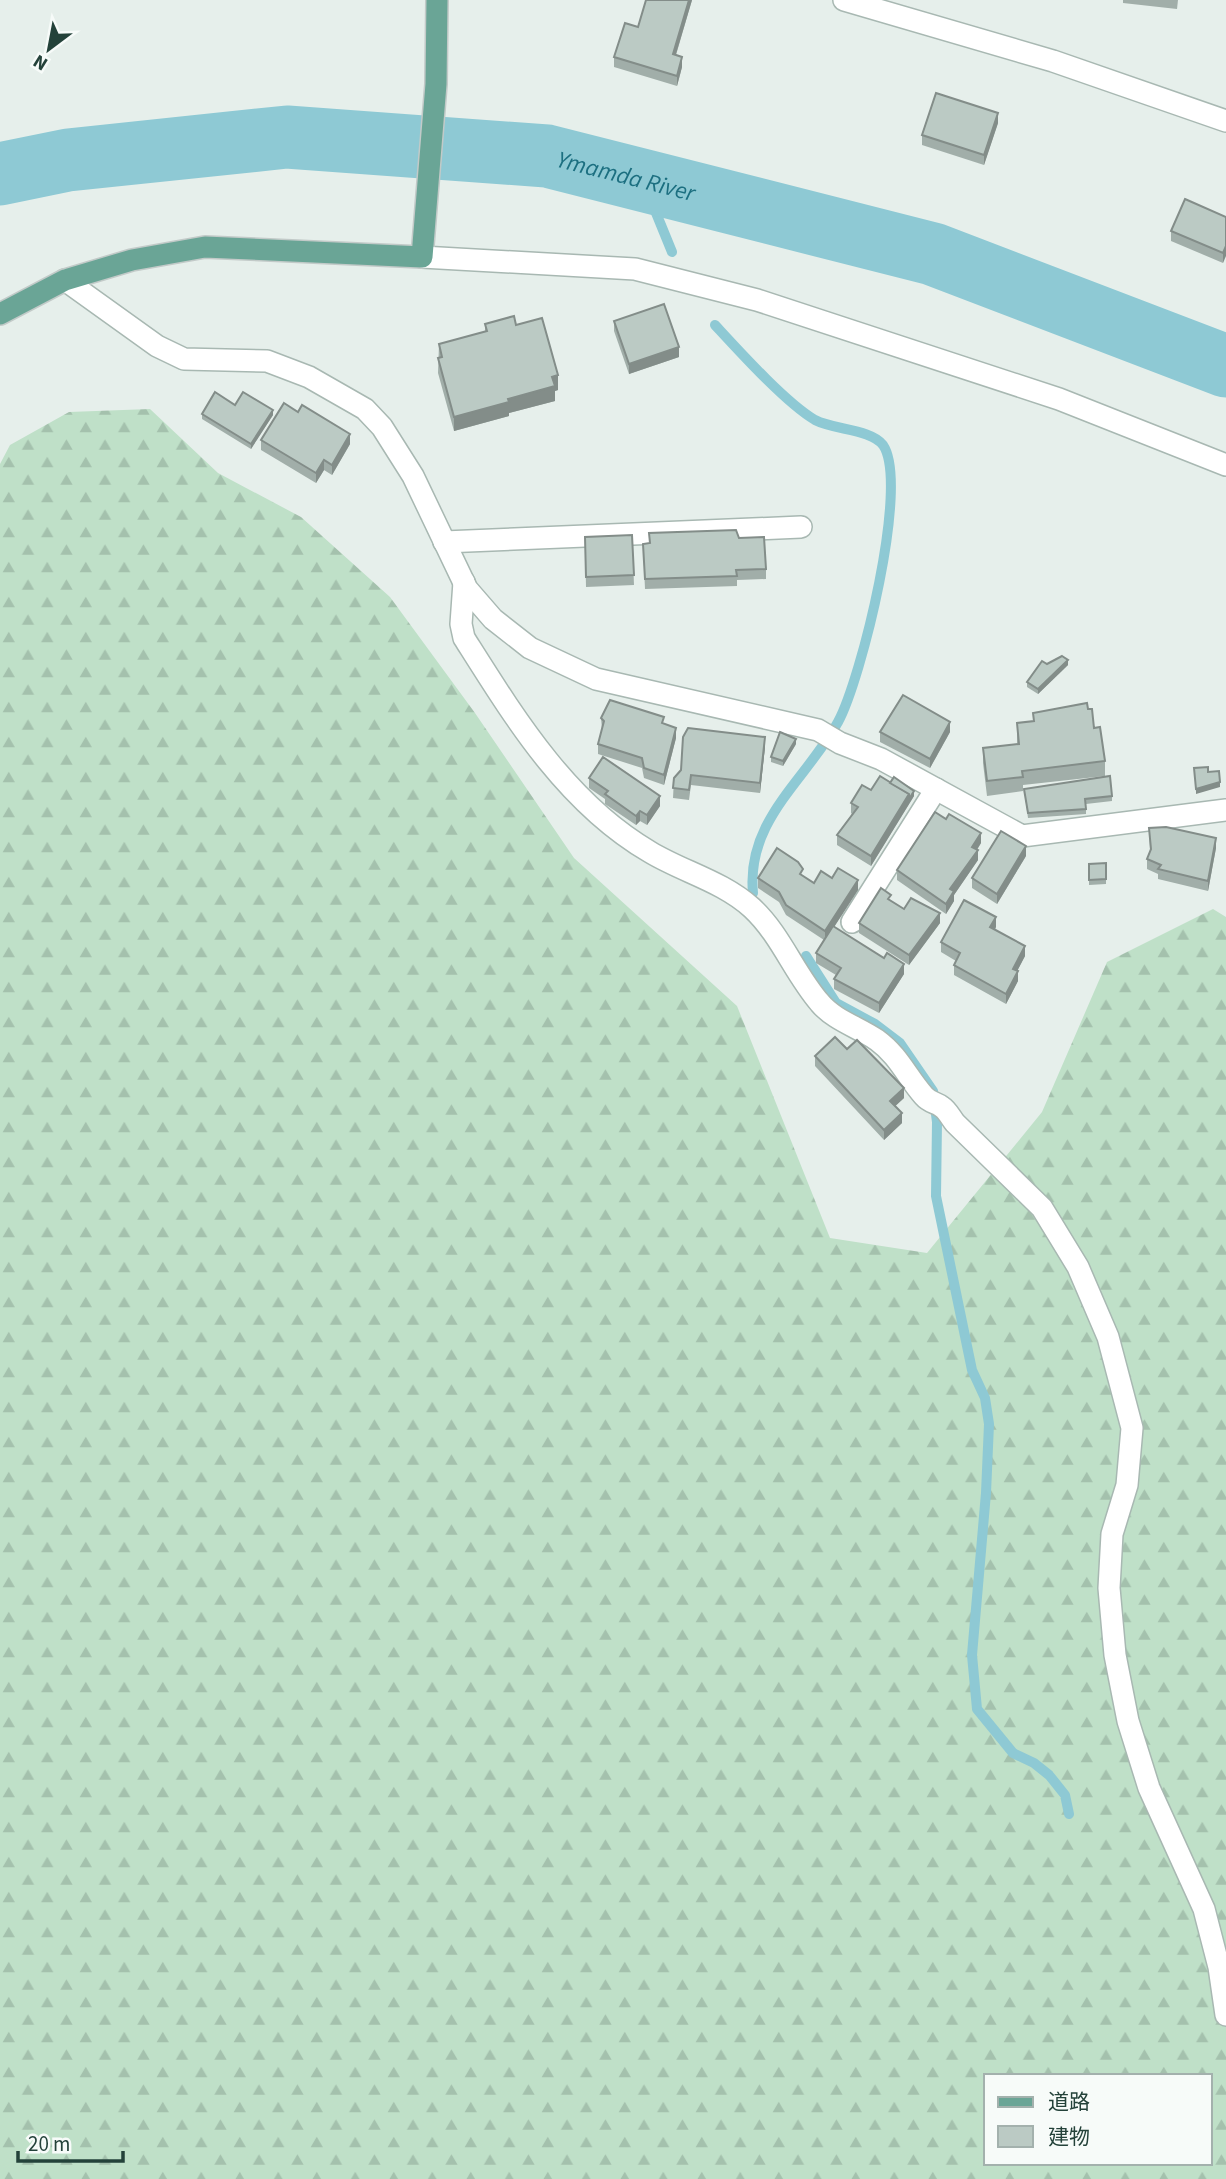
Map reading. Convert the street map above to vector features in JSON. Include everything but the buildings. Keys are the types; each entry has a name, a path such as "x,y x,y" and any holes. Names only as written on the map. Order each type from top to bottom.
{"main road":[{"path":"0,314 65,280 132,260 205,247 422,257 436,84 438,0"}],"street":[{"path":"844,0 1053,61 1226,121"},
{"path":"422,257 635,269 743,297 1059,399 1226,465"},
{"path":"65,280 157,346 184,359 267,361 309,377 365,409 382,427 413,476 464,582 494,619 530,648 596,679 818,730 840,743 881,759 1023,836 1226,810"},
{"path":"444,542 801,527"},
{"path":"464,582 461,624 464,638 512,713 565,782 615,827 650,852 702,875 751,907 781,941 818,1002 831,1014 876,1039 895,1054 937,1105 1042,1208 1078,1267 1108,1337 1132,1428 1127,1485 1112,1534 1109,1588 1115,1655 1128,1721 1149,1788 1204,1909 1219,1967 1226,2015"},
{"path":"852,922 936,789"}],"green space":[{"path":"150,409 218,473 301,517 390,597 475,713 574,858 737,1006 830,1238 927,1253 1042,1112 1107,962 1213,909 1226,917 1226,2179 0,2179 0,464 10,445 69,412"}],"waterway":[{"name":"Ymamda River","path":"0,174 68,160 287,137 547,156 933,254 1226,366"},
{"path":"643,181 672,252"},
{"path":"715,325 763,376 803,412 815,420 877,440 883,445 890,466 891,499 887,539 859,666 838,722 768,822 753,867 753,893"},
{"path":"806,956 836,1003 875,1024 900,1043 933,1091 937,1122 936,1196 972,1370 985,1398 989,1424 972,1655 977,1709 1013,1753 1034,1763 1049,1775 1065,1795 1069,1814"}]}
